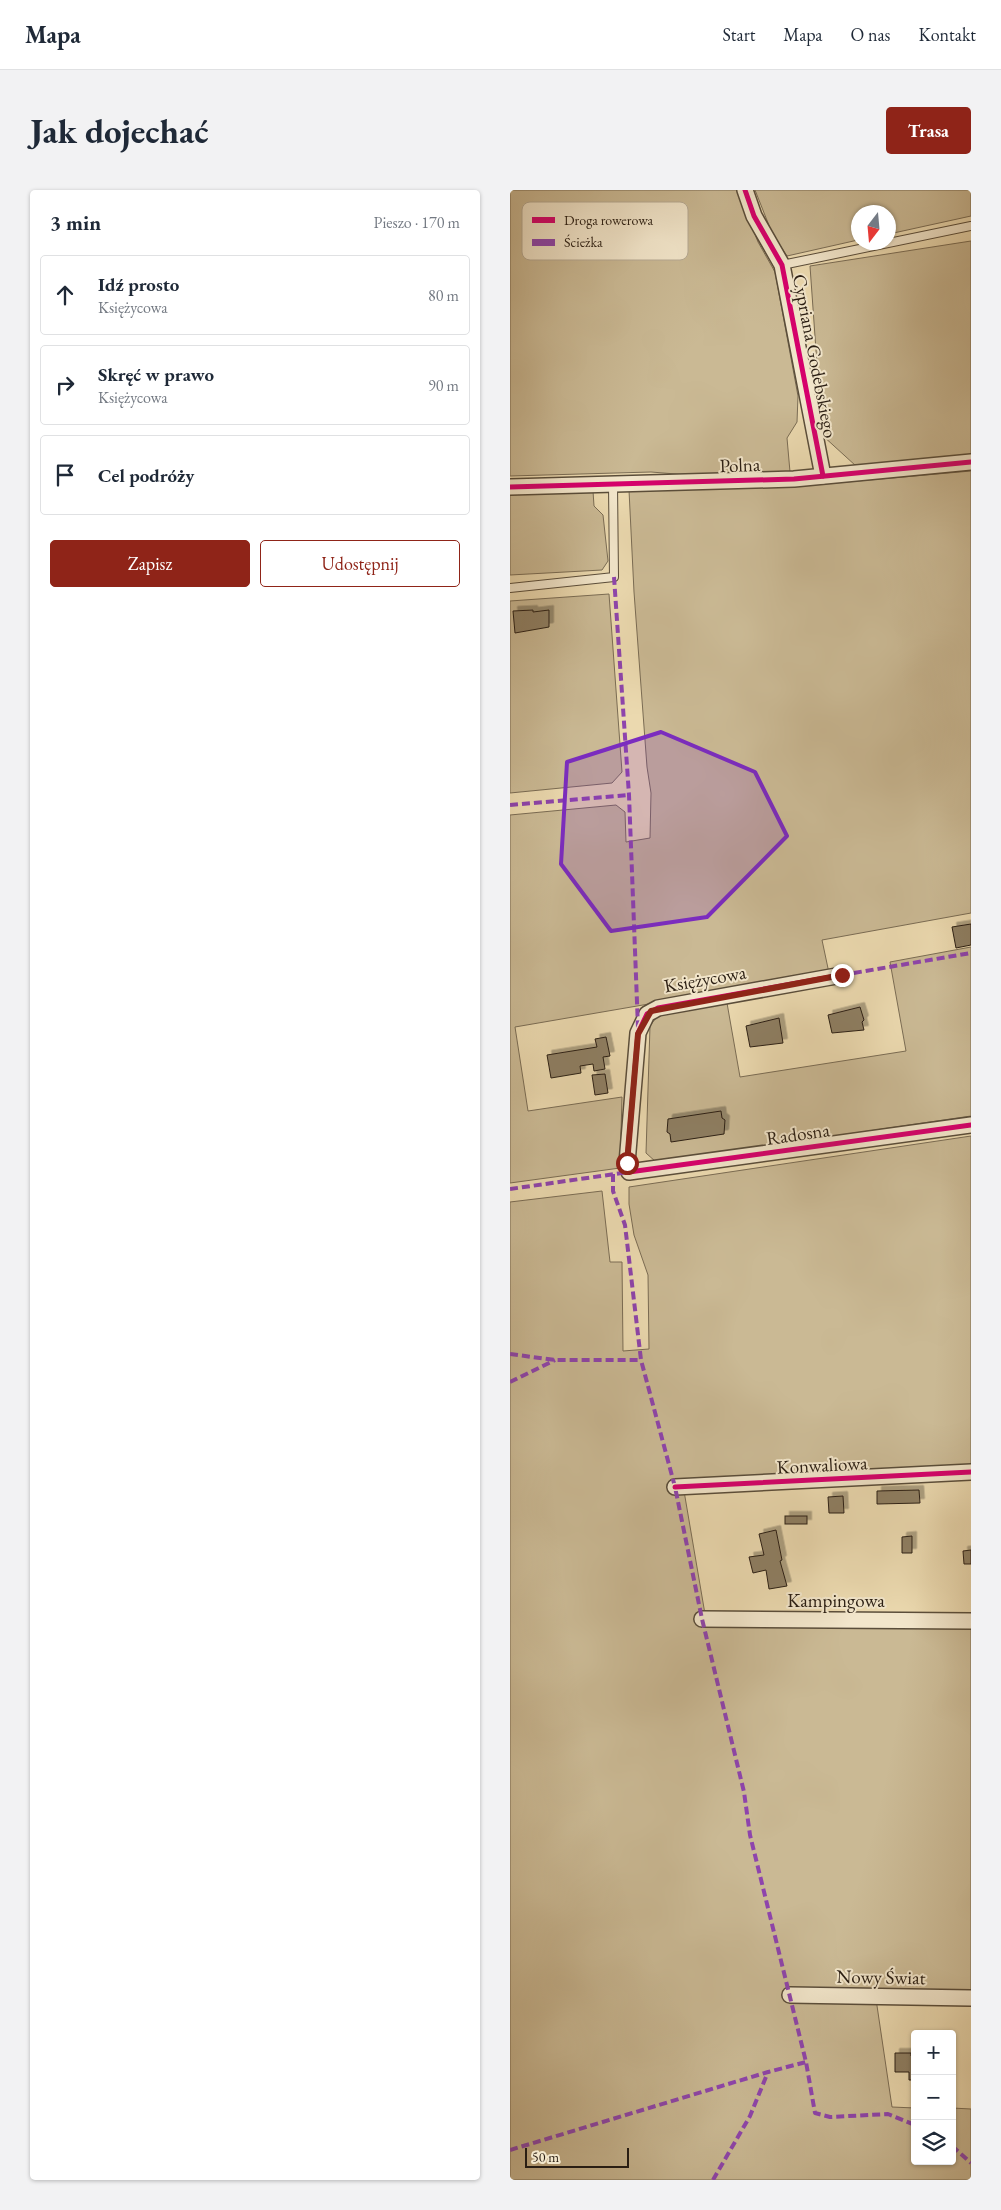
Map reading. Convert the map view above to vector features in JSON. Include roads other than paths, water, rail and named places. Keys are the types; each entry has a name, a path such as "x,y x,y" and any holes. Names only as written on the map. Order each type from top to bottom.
{"street":[{"name":"Cypriana Godebskiego","path":"744,190 754,216 782,266 823,476"},
{"name":"Polna","path":"510,487 794,479 971,462"},
{"name":"Księżycowa","path":"630,1172 627,1163 638,1034 651,1011 842,975"},
{"name":"Radosna","path":"630,1172 971,1125"},
{"name":"Konwaliowa","path":"675,1487 971,1472"},
{"name":"Kampingowa","path":"702,1619 971,1621"},
{"name":"Nowy Świat","path":"790,1996 971,1998"}],"lane":[{"path":"782,266 971,226"},
{"path":"510,588 614,577 613,484"}]}
